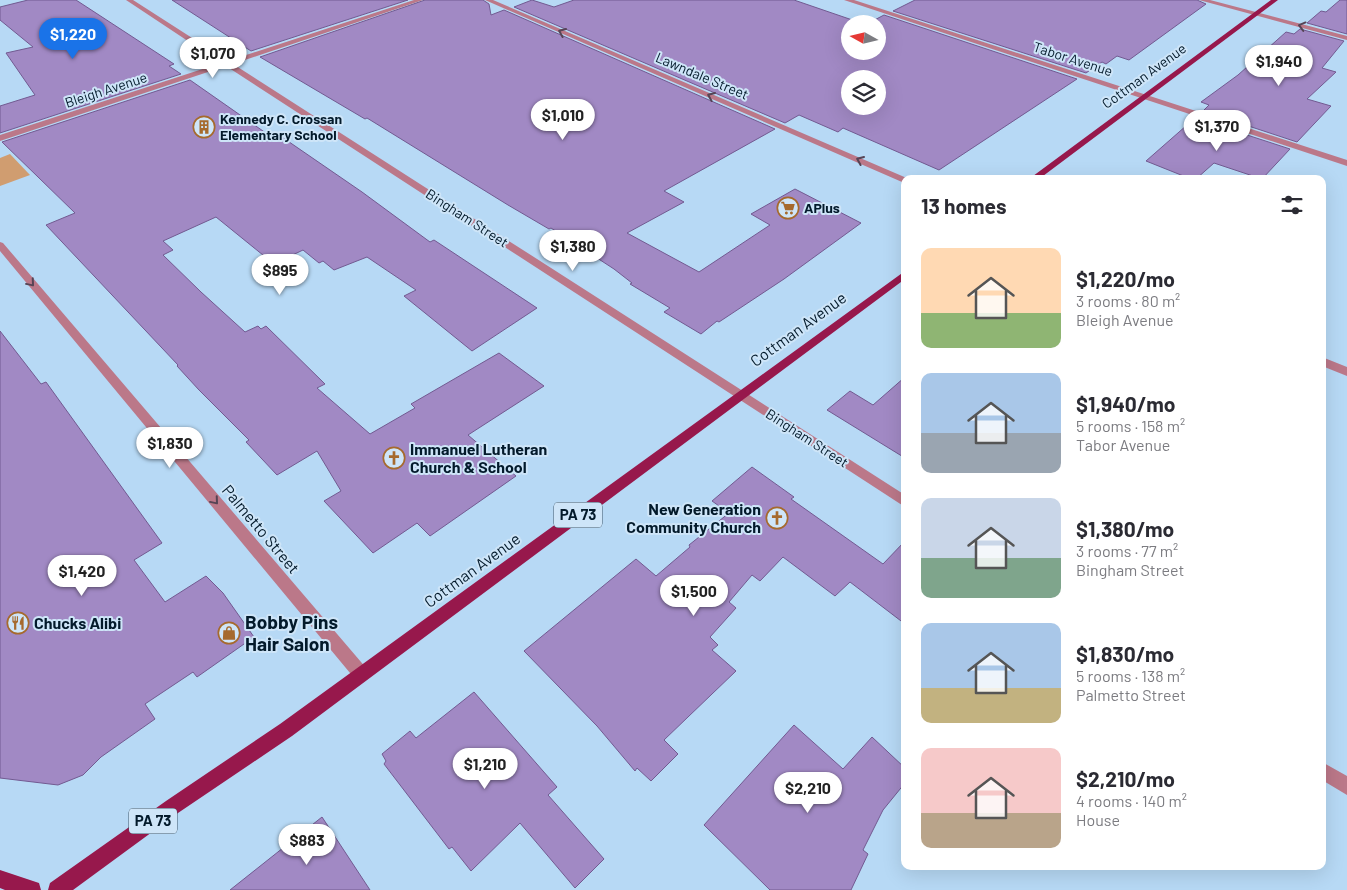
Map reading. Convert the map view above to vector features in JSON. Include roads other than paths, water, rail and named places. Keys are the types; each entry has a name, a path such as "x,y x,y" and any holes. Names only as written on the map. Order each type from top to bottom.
{"main road":[{"name":"Cottman Avenue","path":"1038,175 1275,0"},
{"name":"Cottman Avenue","path":"57,890 286,730 901,277"},
{"path":"0,879 32,890"}],"street":[{"name":"Bingham Street","path":"129,0 901,499"},
{"name":"Bleigh Avenue","path":"0,138 420,0"},
{"name":"Lawndale Street","path":"488,0 901,178"},
{"name":"Tabor Avenue","path":"847,0 1347,163"},
{"path":"1202,0 1347,38"},
{"name":"Palmetto Street","path":"0,245 361,674"},
{"path":"1326,363 1347,372"},
{"path":"1326,773 1347,786"}],"place":[{"name":"Kennedy C. Crossan Elementary School","path":"204,127"},
{"name":"APlus","path":"788,208"},
{"name":"Immanuel Lutheran Church & School","path":"394,458"},
{"name":"New Generation Community Church","path":"777,518"},
{"name":"Chucks Alibi","path":"18,623"},
{"name":"Bobby Pins Hair Salon","path":"229,633"}]}
